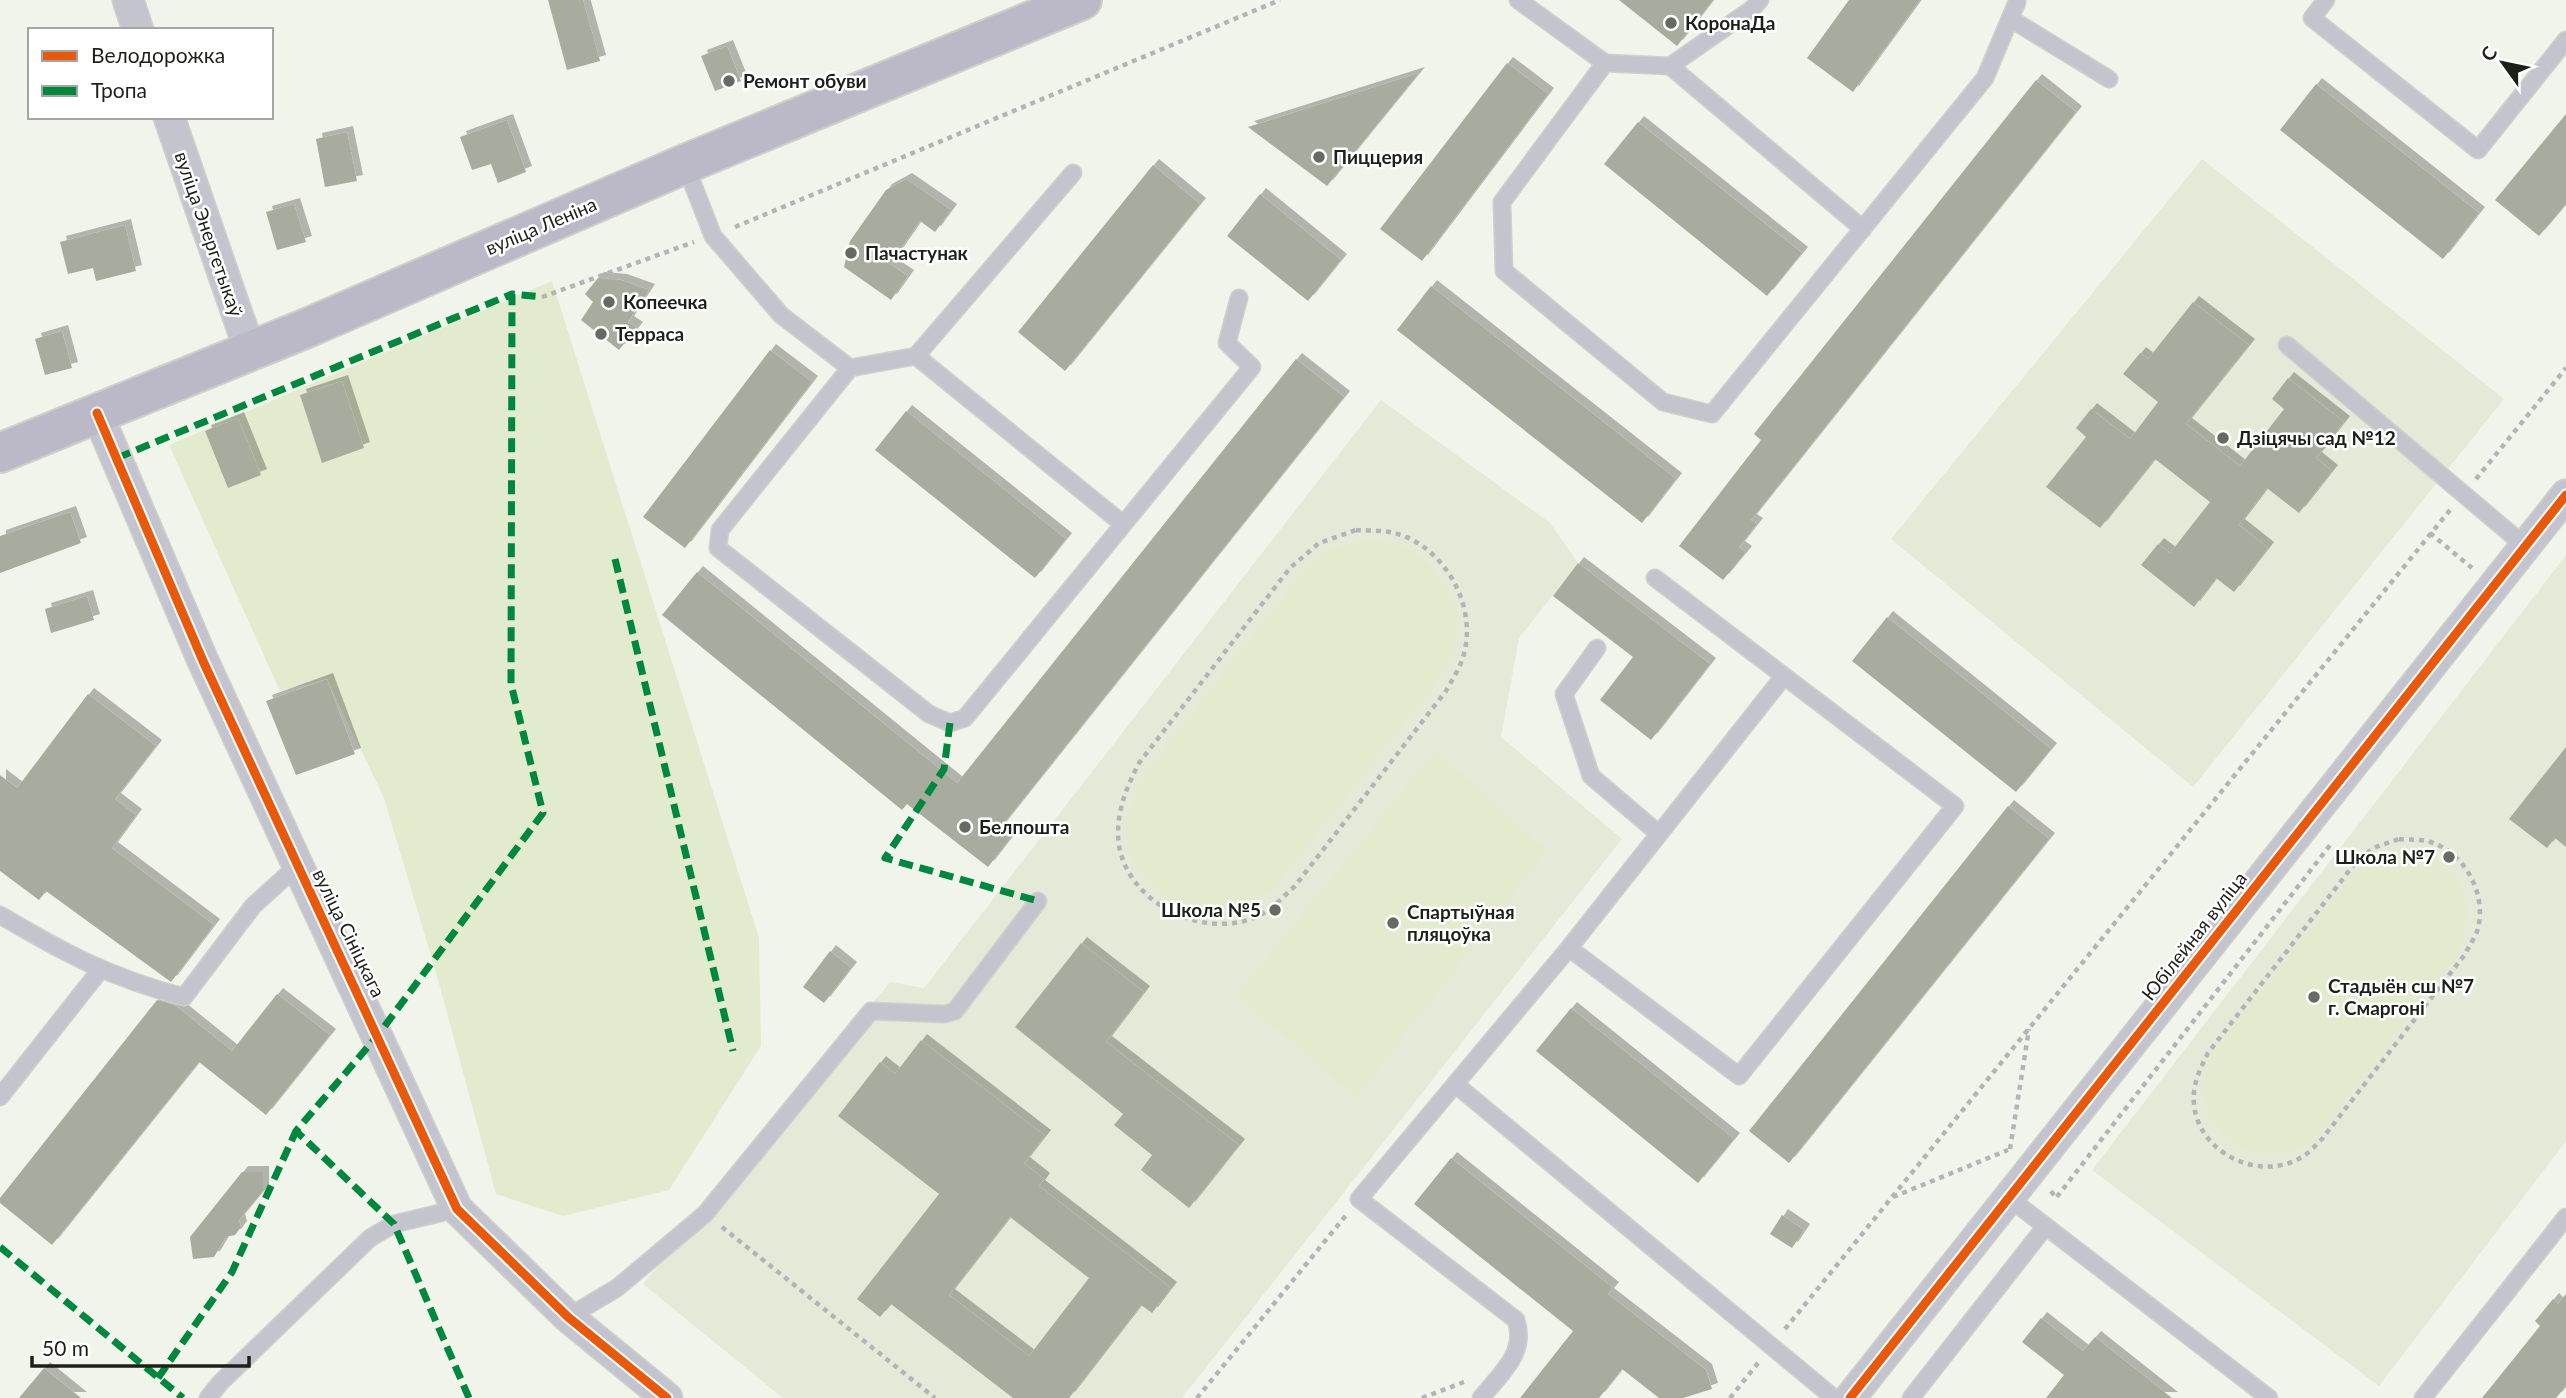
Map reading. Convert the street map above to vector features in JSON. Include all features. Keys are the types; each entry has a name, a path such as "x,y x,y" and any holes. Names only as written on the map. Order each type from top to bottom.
{"main road":[{"name":"вуліца Леніна","path":"0,453 250,351 684,164 1082,0"}],"street":[{"path":"128,0 137,28"},
{"name":"вуліца Энергетыкаў","path":"170,119 250,351"},
{"name":"вуліца Сініцкага","path":"97,413 203,661 457,1209 568,1317 667,1398"},
{"name":"Юбілейная вуліца","path":"1850,1398 2566,495"}],"lane":[{"path":"1518,0 1605,63 1670,66 1752,9 1760,0"},
{"path":"2326,0 2312,18 2478,150 2566,40"},
{"path":"1605,63 1502,202 1504,271 1664,401 1712,414 1985,78 2017,2"},
{"path":"2011,19 2109,79"},
{"path":"1670,66 1863,229"},
{"path":"684,164 713,236 781,315 850,368"},
{"path":"1073,173 916,356 850,368 720,530 718,548 929,714 950,723 965,718 1252,367 1227,342 1239,298"},
{"path":"2287,345 2525,546"},
{"path":"916,356 1123,524"},
{"path":"1569,948 1740,1076 1955,806 1655,578"},
{"path":"1597,648 1564,694 1591,776 1659,834"},
{"path":"1481,1398 1517,1352 1521,1335 1516,1320 1359,1199 1569,948 1784,676"},
{"path":"0,915 75,959 141,986 184,997 253,906 297,866"},
{"path":"568,1317 617,1288 705,1214 871,1011 945,1014 955,1011 1038,901"},
{"path":"0,1097 101,970"},
{"path":"1455,1084 1834,1398"},
{"path":"2009,1198 2269,1398"},
{"path":"208,1398 220,1382 370,1238 394,1224 457,1209"},
{"path":"2423,1398 2566,1217"},
{"path":"1911,1398 2046,1227"}],"path":[{"path":"542,297 713,236 1280,0"},
{"path":"1730,1398 2566,368"},
{"path":"1356,530 1395,533 1429,551 1455,580 1467,617 1464,656 1446,691 1295,886 1266,912 1229,924 1190,921 1156,903 1130,874 1118,837 1121,798 1139,763 1290,568 1319,542 1356,530"},
{"path":"2399,839 2427,841 2452,853 2470,874 2479,900 2478,928 2466,953 2322,1139 2301,1158 2275,1167 2247,1165 2222,1153 2203,1132 2194,1105 2196,1077 2208,1053 2352,867 2372,848 2399,839"},
{"path":"2010,1150 2029,1029"},
{"path":"1197,1398 1359,1199"},
{"path":"705,1214 935,1398"},
{"path":"1422,1398 1466,1381"}],"shaded area":[{"name":"Дзіцячы сад №12","path":"2202,159 2504,399 2193,787 1891,539"},
{"path":"552,281 759,938 761,1046 669,1190 563,1216 496,1194 437,976 384,798 327,679 280,691 169,445"},
{"name":"Школа №5","path":"1381,400 1550,523 1578,563 1519,638 1501,737 1622,839 1182,1398 783,1398 643,1284 890,982 924,988"},
{"path":"1360,541 1388,542 1408,549 1434,570 1444,584 1455,617 1456,634 1450,657 1438,679 1281,879 1267,893 1237,909 1216,911 1195,909 1174,901 1156,889 1142,874 1132,855 1128,834 1129,817 1146,773 1303,573 1328,551"},
{"name":"Школа №7","path":"2566,555 2566,1141 2379,1386 2092,1170"},
{"name":"Спартыўная пляцоўка","path":"1436,751 1547,850 1356,1097 1237,996"},
{"path":"2394,851 2416,854 2434,861 2449,871 2459,883 2465,899 2466,916 2463,936 2455,957 2323,1128 2310,1140 2283,1153 2246,1149 2231,1140 2218,1127 2209,1111 2205,1093 2210,1060 2350,877 2369,860"}],"building":[{"path":"548,0 583,0 600,61 567,70"},
{"name":"КоронаДа","path":"1619,0 1713,0 1677,46"},
{"path":"1849,0 1920,0 1853,92 1807,58"},
{"path":"727,46 741,81 715,91 701,56"},
{"path":"1507,63 1548,94 1422,261 1380,229"},
{"name":"Пиццерия","path":"1419,73 1327,186 1248,127"},
{"path":"2036,80 2076,112 1751,520 1757,524 1739,547 1746,552 1723,580 1679,546 1761,440 1754,434"},
{"path":"2316,84 2479,213 2443,259 2280,130"},
{"path":"2566,114 2566,204 2539,236 2495,200"},
{"path":"507,120 526,172 498,183 491,164 472,170 460,137"},
{"path":"1638,122 1802,253 1767,296 1604,164"},
{"path":"347,132 357,181 325,187 316,139"},
{"path":"1153,165 1200,204 1065,371 1018,332"},
{"path":"906,179 951,210 935,232 920,221 890,264 908,276 891,300 844,267 850,241 886,190"},
{"path":"1260,194 1341,260 1308,301 1227,236"},
{"path":"294,204 306,242 277,250 266,212"},
{"path":"125,225 136,271 96,281 93,268 68,274 60,242"},
{"path":"598,278 621,280 649,290 628,322 637,328 619,350 581,320 593,302 585,294"},
{"path":"1431,286 1676,479 1642,523 1397,330"},
{"name":"Дзіцячы сад №12","path":"2193,302 2249,345 2186,424 2240,466 2284,409 2272,399 2288,378 2344,422 2316,458 2332,471 2299,513 2267,488 2239,525 2268,548 2234,592 2216,578 2194,607 2141,565 2158,544 2170,553 2210,502 2155,459 2100,528 2046,487 2086,437 2076,428 2091,409 2130,439 2158,402 2123,374 2140,353 2148,359"},
{"path":"62,331 72,368 45,375 35,339"},
{"path":"770,350 812,382 685,548 643,517"},
{"path":"1296,359 1344,397 1001,827 1012,836 988,867 907,804 902,810 662,615 697,572 957,783"},
{"path":"342,381 364,448 322,463 300,395"},
{"path":"906,411 1066,539 1035,578 875,450"},
{"path":"238,418 261,475 228,488 205,431"},
{"path":"70,512 81,543 0,573 0,536"},
{"path":"1578,563 1710,664 1651,740 1600,700 1633,657 1553,596"},
{"path":"87,596 94,620 51,633 45,609"},
{"path":"1887,617 2051,749 2016,792 1852,661"},
{"path":"327,679 355,754 296,775 266,701"},
{"path":"88,694 156,746 115,799 136,815 112,848 214,925 171,982 46,891 39,900 0,871 0,775 17,788"},
{"path":"2566,747 2566,847 2555,838 2547,848 2509,819"},
{"path":"2008,806 2049,839 1789,1163 1749,1131"},
{"path":"1081,943 1144,992 1106,1042 1239,1145 1189,1208 1141,1170 1152,1155 1114,1125 1123,1114 1015,1027"},
{"path":"830,951 851,968 824,1003 803,987"},
{"path":"277,994 330,1035 266,1115 199,1062 52,1245 0,1203 0,1198 157,1000 175,1005 232,1051"},
{"path":"1571,1008 1734,1139 1698,1183 1536,1051"},
{"path":"921,1040 1045,1136 1024,1163 1044,1179 1039,1186 1171,1288 1152,1313 1141,1305 1069,1398 1013,1398 891,1304 880,1317 857,1299 939,1194 838,1116 880,1062 895,1074","holes":["1010,1217 1089,1278 1029,1356 949,1295"]},
{"path":"1451,1158 1613,1288 1608,1294 1706,1370 1712,1389 1683,1398 1659,1398 1622,1369 1599,1398 1520,1398 1573,1331 1414,1204"},
{"path":"242,1172 263,1172 263,1191 239,1220 241,1227 235,1235 226,1237 214,1257 193,1259 190,1237"},
{"path":"1782,1215 1804,1230 1792,1248 1770,1234"},
{"path":"2566,1294 2566,1386 2556,1398 2482,1398 2540,1326 2535,1321 2553,1299 2558,1304"},
{"path":"2041,1318 2083,1351 2095,1337 2172,1398 2046,1398 2064,1375 2022,1342"},
{"path":"44,1368 81,1398 19,1398"}],"marked path":[{"path":"117,458 512,294"},
{"path":"469,1398 394,1224 296,1131 378,1035 543,813 511,684 512,294 542,297"},
{"path":"615,559 733,1051"},
{"path":"950,723 944,769 885,858 1038,901"},
{"path":"158,1378 232,1272 296,1131"},
{"path":"0,1247 183,1398"}],"cycle path":[{"path":"97,413 203,661 457,1209 568,1317 667,1398"},
{"path":"1850,1398 2566,495"}],"place":[{"name":"КоронаДа","path":"1671,23"},
{"name":"Ремонт обуви","path":"729,81"},
{"name":"Пиццерия","path":"1319,157"},
{"name":"Пачастунак","path":"851,253"},
{"name":"Копеечка","path":"609,302"},
{"name":"Терраса","path":"601,334"},
{"name":"Дзіцячы сад №12","path":"2223,438"},
{"name":"Белпошта","path":"965,827"},
{"name":"Школа №7","path":"2449,857"},
{"name":"Школа №5","path":"1275,910"},
{"name":"Спартыўная пляцоўка","path":"1393,923"},
{"name":"Стадыён сш №7 г. Смаргоні","path":"2314,997"}]}
